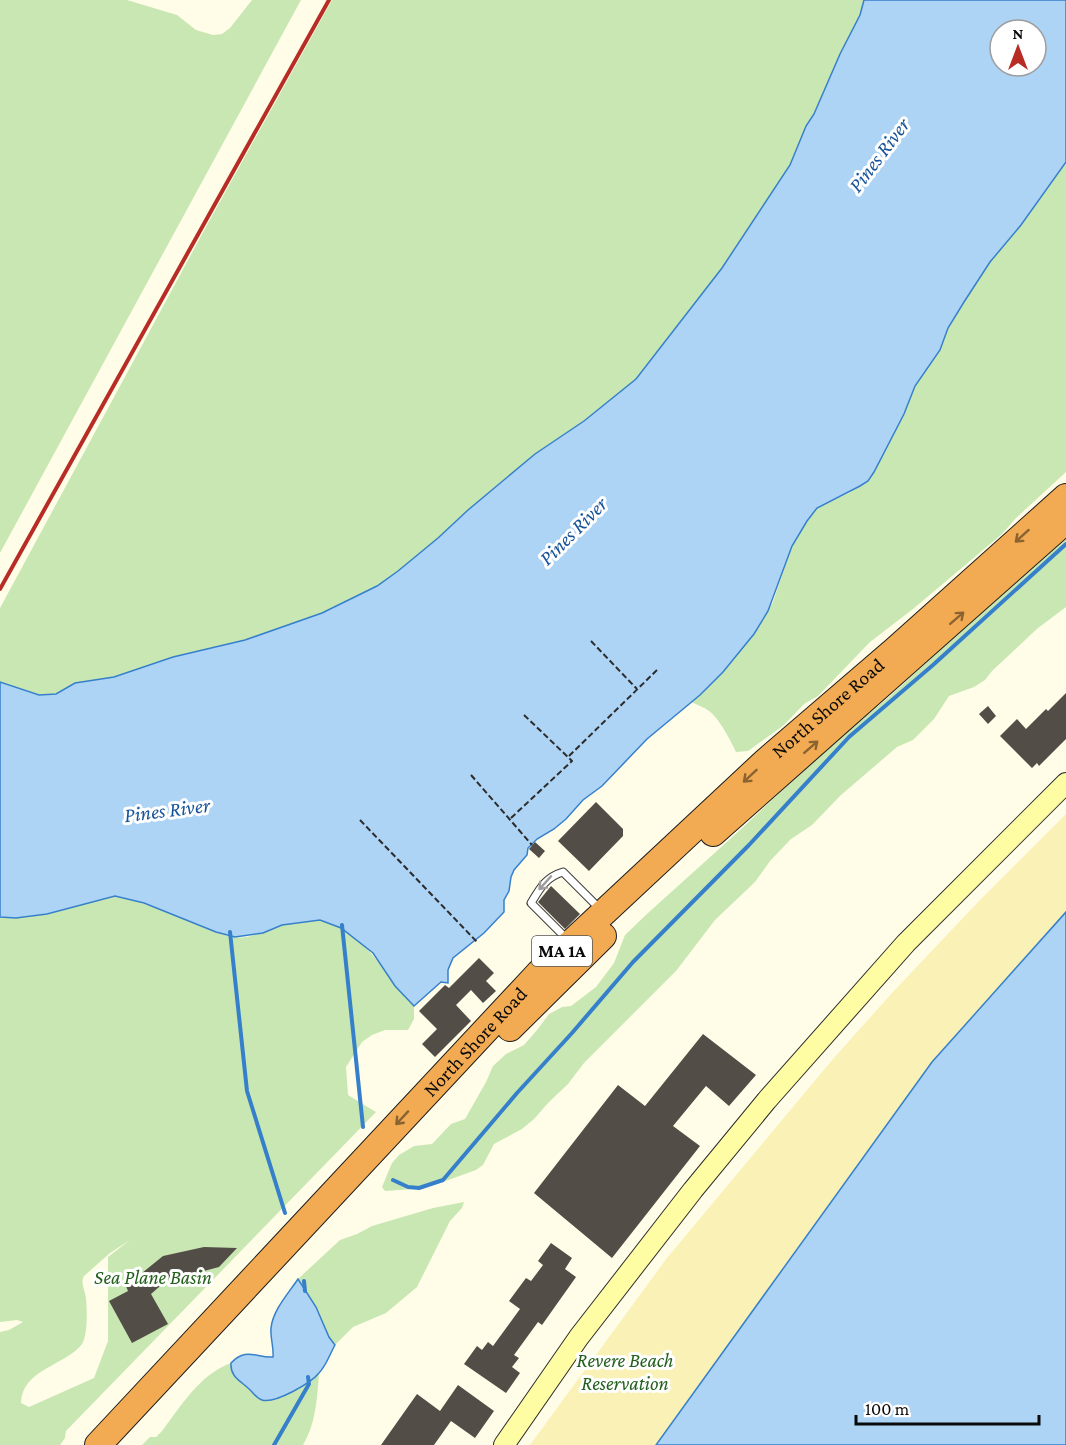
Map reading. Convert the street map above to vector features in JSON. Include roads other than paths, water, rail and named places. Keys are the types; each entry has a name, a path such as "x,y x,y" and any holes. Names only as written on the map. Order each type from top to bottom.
{"highway":[{"name":"North Shore Road","path":"98,1445 539,973 766,761 895,650 1066,497"},
{"name":"North Shore Road","path":"121,1445 514,1024 687,856 1066,520"}],"main road":[{"path":"504,1445 579,1337 767,1100 906,943 1066,783"}],"lane":[{"path":"571,943 531,903 541,886 553,875 563,872 603,913"}],"water":[{"name":"Pines River","path":"864,0 1066,0 1066,162 1021,225 990,262 964,302 948,328 940,350 915,386 904,414 868,481 817,508 807,521 792,546 768,611 754,634 723,672 700,695 647,739 602,786 583,800 566,819 528,848 527,855 511,877 509,891 504,900 504,912 484,933 453,958 448,970 448,983 441,982 414,1006 395,986 373,953 341,928 320,920 282,925 263,933 235,937 216,932 144,903 115,896 47,914 16,918 0,917 0,682 39,695 56,694 75,683 114,677 173,657 245,640 322,613 377,586 398,571 535,454 584,421 636,379 722,268 790,165 860,15"},
{"path":"1066,912 1066,1445 656,1445 932,1062"},
{"path":"298,1279 316,1307 335,1345 326,1363 309,1382 284,1396 262,1400 236,1377 231,1363 246,1354 273,1357 272,1321"}],"waterway":[{"path":"393,1180 408,1187 419,1188 443,1180 633,962 749,845 849,737 933,665 1066,544"},
{"path":"342,925 363,1127"},
{"path":"230,932 247,1091 285,1213"},
{"path":"304,1281 305,1291"},
{"path":"274,1445 309,1384 308,1377"}],"railway":[{"path":"0,589 329,0"}],"park label":[{"name":"Sea Plane Basin","path":"153,1277"},
{"name":"Revere Beach Reservation","path":"625,1372"}]}
